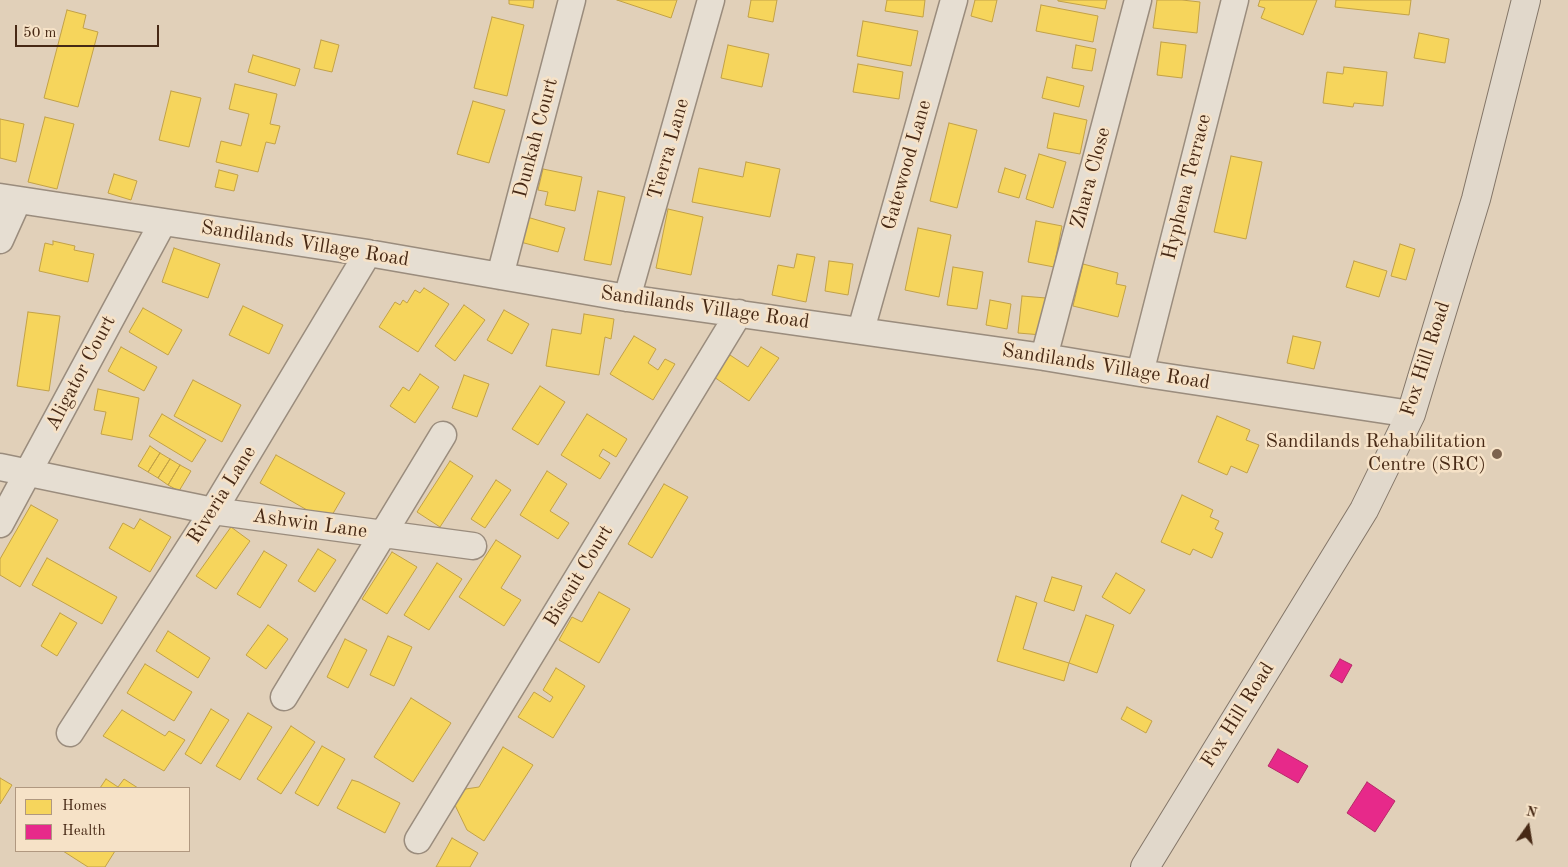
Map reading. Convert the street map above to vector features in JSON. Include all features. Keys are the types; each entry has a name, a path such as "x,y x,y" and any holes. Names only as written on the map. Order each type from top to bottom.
{"main road":[{"name":"Fox Hill Road","path":"1144,867 1364,510 1411,414 1476,198 1526,0"}],"street":[{"name":"Dunkah Court","path":"500,276 572,0"},
{"name":"Tierra Lane","path":"627,298 711,0"},
{"name":"Gatewood Lane","path":"861,330 954,0"},
{"name":"Zhara Close","path":"1044,357 1138,0"},
{"name":"Hyphena Terrace","path":"1140,373 1235,0"},
{"name":"Sandilands Village Road","path":"9,199 368,253 627,298 739,312 1044,357 1411,414"},
{"path":"0,240 9,199"},
{"name":"Aligator Court","path":"0,524 163,222"},
{"name":"Riveria Lane","path":"70,734 213,511 368,253"},
{"name":"Biscuit Court","path":"418,840 739,312"},
{"path":"284,697 443,435"},
{"name":"Ashwin Lane","path":"0,466 213,511 473,546"}],"building: Homes":[{"path":"509,0 534,0 533,8 509,4"},
{"path":"617,0 677,0 671,18"},
{"path":"751,0 777,0 773,22 748,17"},
{"path":"887,0 925,0 923,17 885,11"},
{"path":"975,0 997,0 992,22 971,16"},
{"path":"1058,0 1107,0 1105,9"},
{"path":"1157,0 1200,2 1197,33 1153,28"},
{"path":"1260,0 1317,0 1303,35 1261,18 1265,8 1258,6"},
{"path":"1336,0 1411,0 1409,15 1335,7"},
{"path":"1041,5 1098,16 1093,42 1036,31"},
{"path":"67,10 86,15 83,28 98,32 78,107 44,98"},
{"path":"492,17 524,25 507,96 474,88"},
{"path":"863,21 918,31 911,66 857,56"},
{"path":"1419,33 1449,39 1445,63 1414,58"},
{"path":"321,40 339,45 332,72 314,68"},
{"path":"1161,42 1186,45 1182,78 1157,75"},
{"path":"728,45 769,54 762,87 721,78"},
{"path":"1076,45 1096,49 1092,71 1072,68"},
{"path":"253,55 300,69 295,86 248,72"},
{"path":"858,64 903,72 899,99 853,92"},
{"path":"1344,67 1387,72 1383,106 1354,103 1353,107 1323,103 1327,72 1343,74"},
{"path":"1047,77 1084,86 1079,107 1042,98"},
{"path":"235,84 277,94 270,124 280,126 275,144 266,142 258,172 216,162 221,141 241,146 249,114 229,109"},
{"path":"171,91 201,98 189,147 159,140"},
{"path":"473,101 505,110 489,163 457,154"},
{"path":"1054,113 1087,120 1080,154 1047,148"},
{"path":"45,117 74,124 57,189 28,182"},
{"path":"0,119 24,124 16,162 0,158"},
{"path":"949,123 977,130 957,208 930,201"},
{"path":"1039,154 1066,162 1053,208 1026,199"},
{"path":"1231,156 1262,162 1246,239 1214,232"},
{"path":"746,162 780,169 770,217 692,202 699,168 743,177"},
{"path":"1005,168 1026,175 1019,198 998,192"},
{"path":"543,169 582,177 575,211 545,205 548,192 538,190"},
{"path":"219,170 238,175 234,191 215,187"},
{"path":"114,174 137,181 131,200 108,193"},
{"path":"598,191 625,197 611,265 584,260"},
{"path":"668,209 703,217 691,275 656,268"},
{"path":"520,215 565,228 558,252 513,240"},
{"path":"1036,221 1062,226 1054,267 1028,262"},
{"path":"918,228 951,235 939,297 905,290"},
{"path":"53,241 75,246 74,250 94,254 88,282 39,271 45,243 53,245"},
{"path":"1400,244 1415,249 1406,280 1391,276"},
{"path":"174,248 220,264 208,298 162,282"},
{"path":"797,254 815,257 806,302 772,295 778,265 794,268"},
{"path":"829,261 853,264 848,295 825,291"},
{"path":"1354,261 1387,271 1379,297 1346,287"},
{"path":"1083,264 1118,273 1116,284 1126,286 1118,317 1073,306"},
{"path":"953,267 983,272 977,309 947,305"},
{"path":"424,288 449,304 418,352 379,327 395,302 400,305 403,300 407,303 415,290 420,293"},
{"path":"1022,296 1046,298 1042,335 1018,333"},
{"path":"990,300 1011,304 1007,329 986,325"},
{"path":"464,305 485,320 455,361 435,346"},
{"path":"243,306 283,325 269,354 229,335"},
{"path":"143,308 182,330 168,355 129,332"},
{"path":"504,310 529,324 512,354 487,340"},
{"path":"28,312 60,316 49,391 17,386"},
{"path":"584,314 614,319 611,339 605,337 599,375 546,366 552,329 581,334"},
{"path":"634,336 656,349 648,363 658,370 665,359 675,364 653,400 610,374"},
{"path":"1293,336 1321,342 1314,369 1287,363"},
{"path":"121,347 157,367 144,391 108,371"},
{"path":"761,347 779,358 749,401 714,377 730,355 748,367"},
{"path":"420,374 439,387 415,423 390,406 403,387 409,391"},
{"path":"464,375 489,384 477,417 452,408"},
{"path":"193,380 241,405 222,442 174,416"},
{"path":"540,386 565,402 538,445 512,429"},
{"path":"98,389 139,398 132,440 101,434 106,412 94,410"},
{"path":"162,414 206,440 192,462 149,436"},
{"path":"587,414 627,439 616,457 603,449 599,456 610,463 600,479 561,455"},
{"path":"1217,416 1250,430 1246,440 1259,445 1247,473 1231,466 1227,475 1198,462"},
{"path":"150,446 160,453 148,472 138,466"},
{"path":"160,453 170,459 158,478 148,472"},
{"path":"276,455 345,493 328,522 260,483"},
{"path":"170,459 180,465 168,485 158,478"},
{"path":"450,461 473,476 440,527 417,512"},
{"path":"180,465 191,471 179,491 168,485"},
{"path":"547,471 567,484 550,511 569,523 558,539 520,515"},
{"path":"496,480 511,490 485,528 471,519"},
{"path":"664,484 688,497 652,558 628,544"},
{"path":"1182,495 1213,510 1210,517 1219,521 1215,529 1223,533 1212,558 1193,549 1190,555 1161,542"},
{"path":"31,505 58,520 20,587 0,575 0,559"},
{"path":"140,519 171,537 150,572 109,548 123,523 134,529"},
{"path":"231,527 250,541 216,589 196,576"},
{"path":"496,540 521,556 501,588 521,600 504,626 459,597"},
{"path":"318,549 336,560 315,592 298,581"},
{"path":"264,551 287,565 260,608 237,594"},
{"path":"392,552 417,567 387,614 362,599"},
{"path":"47,558 117,597 102,624 32,585"},
{"path":"437,563 462,579 429,630 404,615"},
{"path":"1116,573 1145,590 1130,614 1102,597"},
{"path":"1052,577 1082,586 1074,611 1044,601"},
{"path":"599,592 630,609 599,663 559,640 572,617 582,622"},
{"path":"1016,596 1037,603 1023,649 1069,663 1064,681 997,661"},
{"path":"60,613 77,623 57,656 41,646"},
{"path":"1086,615 1114,625 1097,673 1069,663"},
{"path":"268,625 288,639 266,669 246,655"},
{"path":"168,631 210,658 198,678 156,651"},
{"path":"388,636 412,647 394,686 370,675"},
{"path":"345,639 367,650 348,688 327,677"},
{"path":"145,664 192,692 174,721 127,693"},
{"path":"556,668 585,686 553,738 518,717 534,692 550,702 553,697 543,690"},
{"path":"411,698 451,723 413,782 374,757"},
{"path":"1127,707 1152,721 1146,733 1121,719"},
{"path":"211,709 229,720 201,764 185,754"},
{"path":"122,710 165,736 169,731 185,740 164,771 103,736"},
{"path":"248,713 272,727 240,780 216,766"},
{"path":"291,726 315,742 281,794 257,779"},
{"path":"322,746 345,759 318,806 295,793"},
{"path":"503,747 533,765 484,841 467,830 453,801 459,790 479,787"},
{"path":"0,778 12,785 0,804"},
{"path":"106,779 118,787 101,787"},
{"path":"124,779 136,787 118,787"},
{"path":"352,780 400,803 385,833 337,808"},
{"path":"452,838 478,853 470,867 436,867"},
{"path":"65,852 114,852 105,867 88,867"}],"building: Health":[{"path":"1340,659 1352,665 1342,683 1330,676"},
{"path":"1278,749 1308,766 1298,783 1268,766"},
{"path":"1367,782 1395,801 1375,832 1347,813"}],"place":[{"name":"Sandilands Rehabilitation Centre (SRC)","path":"1497,454"}]}
